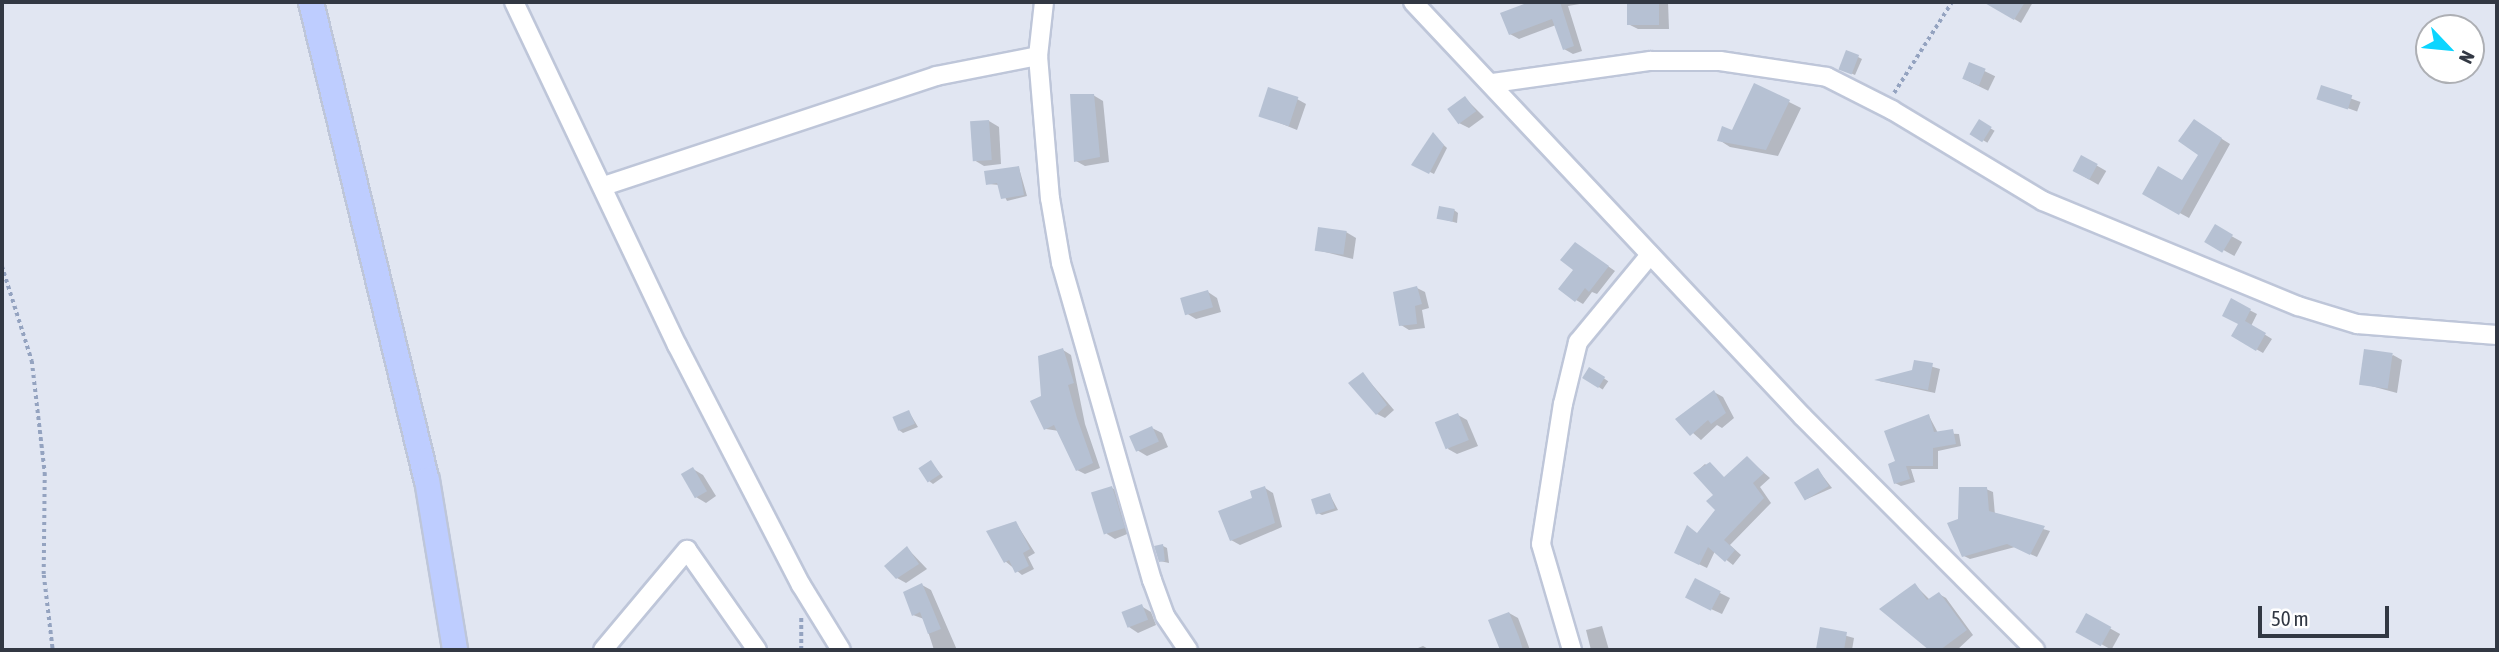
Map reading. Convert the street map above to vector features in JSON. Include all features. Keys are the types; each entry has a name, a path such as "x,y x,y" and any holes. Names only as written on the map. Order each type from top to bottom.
{"main road":[{"path":"311,2 427,480 455,650"}],"street":[{"path":"514,2 604,186 677,345 801,585 841,650"},
{"path":"1044,2 1038,56 1050,198 1061,263 1152,580 1165,616 1188,650"},
{"path":"1413,2 1493,83 1803,417 2035,650"},
{"path":"604,186 924,80 1038,56"},
{"path":"1493,83 1637,62 1720,61 1827,77 1885,106 2043,201 2298,306 2357,324 2497,335"},
{"path":"1572,650 1541,544 1563,404 1578,342 1650,255"},
{"path":"603,650 687,550 757,650"}],"path":[{"path":"1885,106 1952,2"},
{"path":"2,266 32,361 45,473 44,575 53,650"}],"building":[{"path":"1529,2 1560,2 1574,46 1563,50 1552,19 1509,35 1500,13"},
{"path":"1627,2 1659,2 1659,25 1627,25"},
{"path":"1983,2 2025,2 2014,20"},
{"path":"1846,50 1859,55 1852,75 1838,70"},
{"path":"1969,62 1986,69 1979,85 1962,79"},
{"path":"1754,83 1790,100 1766,150 1717,141 1722,126 1732,130"},
{"path":"2321,85 2352,95 2348,109 2316,99"},
{"path":"1268,87 1298,97 1289,126 1258,116"},
{"path":"1070,94 1094,94 1100,157 1074,162"},
{"path":"1465,96 1476,111 1458,124 1447,109"},
{"path":"1979,119 1992,127 1982,142 1969,134"},
{"path":"2194,119 2222,138 2179,215 2142,194 2158,166 2182,180 2198,155 2178,141"},
{"path":"989,120 992,160 973,161 970,121"},
{"path":"1433,132 1444,145 1429,174 1411,165"},
{"path":"2081,155 2098,164 2089,180 2073,171"},
{"path":"1019,166 1024,195 1001,199 997,183 986,185 984,171"},
{"path":"1439,206 1455,209 1452,222 1437,219"},
{"path":"2215,224 2233,235 2222,253 2204,242"},
{"path":"1318,227 1347,231 1343,255 1315,251"},
{"path":"1575,242 1609,266 1589,292 1585,288 1575,302 1558,289 1573,270 1560,260"},
{"path":"1417,286 1422,304 1415,306 1417,324 1399,326 1393,292"},
{"path":"1208,290 1213,307 1185,315 1180,298"},
{"path":"2231,298 2251,309 2245,321 2266,333 2256,351 2231,336 2238,324 2222,316"},
{"path":"1063,348 1074,383 1068,385 1093,463 1076,471 1054,425 1044,430 1030,401 1041,396 1038,356"},
{"path":"2364,349 2393,353 2388,389 2359,385"},
{"path":"1914,360 1933,363 1928,390 1874,380 1912,370"},
{"path":"1589,367 1605,377 1598,388 1582,378"},
{"path":"1363,372 1387,405 1376,415 1348,383"},
{"path":"1714,390 1726,413 1711,424 1708,420 1690,436 1675,419"},
{"path":"909,410 915,424 898,431 892,417"},
{"path":"1458,413 1469,440 1446,449 1435,422"},
{"path":"1929,414 1934,432 1953,429 1956,444 1933,448 1933,466 1906,466 1910,479 1894,484 1888,464 1895,461 1884,431"},
{"path":"1152,426 1159,442 1136,452 1129,436"},
{"path":"1747,456 1764,473 1753,483 1764,498 1724,540 1735,550 1725,562 1708,547 1699,565 1674,553 1687,525 1697,533 1715,510 1706,501 1713,495 1693,473 1710,462 1724,477"},
{"path":"931,460 940,474 928,482 918,468"},
{"path":"693,467 707,491 695,498 681,474"},
{"path":"1818,468 1829,486 1805,500 1794,482"},
{"path":"1112,486 1125,528 1104,535 1091,492"},
{"path":"1265,486 1275,523 1230,541 1218,511 1252,498 1250,491"},
{"path":"1959,487 1987,487 1989,511 2045,526 2030,555 2007,544 1962,557 1947,523 1958,519"},
{"path":"1330,493 1335,508 1316,514 1311,499"},
{"path":"1016,521 1030,549 1023,553 1029,566 1015,573 1009,560 1004,563 986,531"},
{"path":"1163,544 1165,561 1159,562 1154,546"},
{"path":"907,546 919,564 896,579 884,566"},
{"path":"1695,578 1721,591 1711,611 1685,598"},
{"path":"922,583 941,629 928,634 920,612 912,616 903,592"},
{"path":"1915,583 1927,600 1939,592 1967,630 1940,650 1929,650 1879,609"},
{"path":"1142,604 1148,620 1128,628 1121,612"},
{"path":"1509,612 1523,650 1500,650 1488,620"},
{"path":"2086,613 2111,627 2101,646 2075,632"},
{"path":"1820,627 1847,632 1844,650 1816,649"}]}
